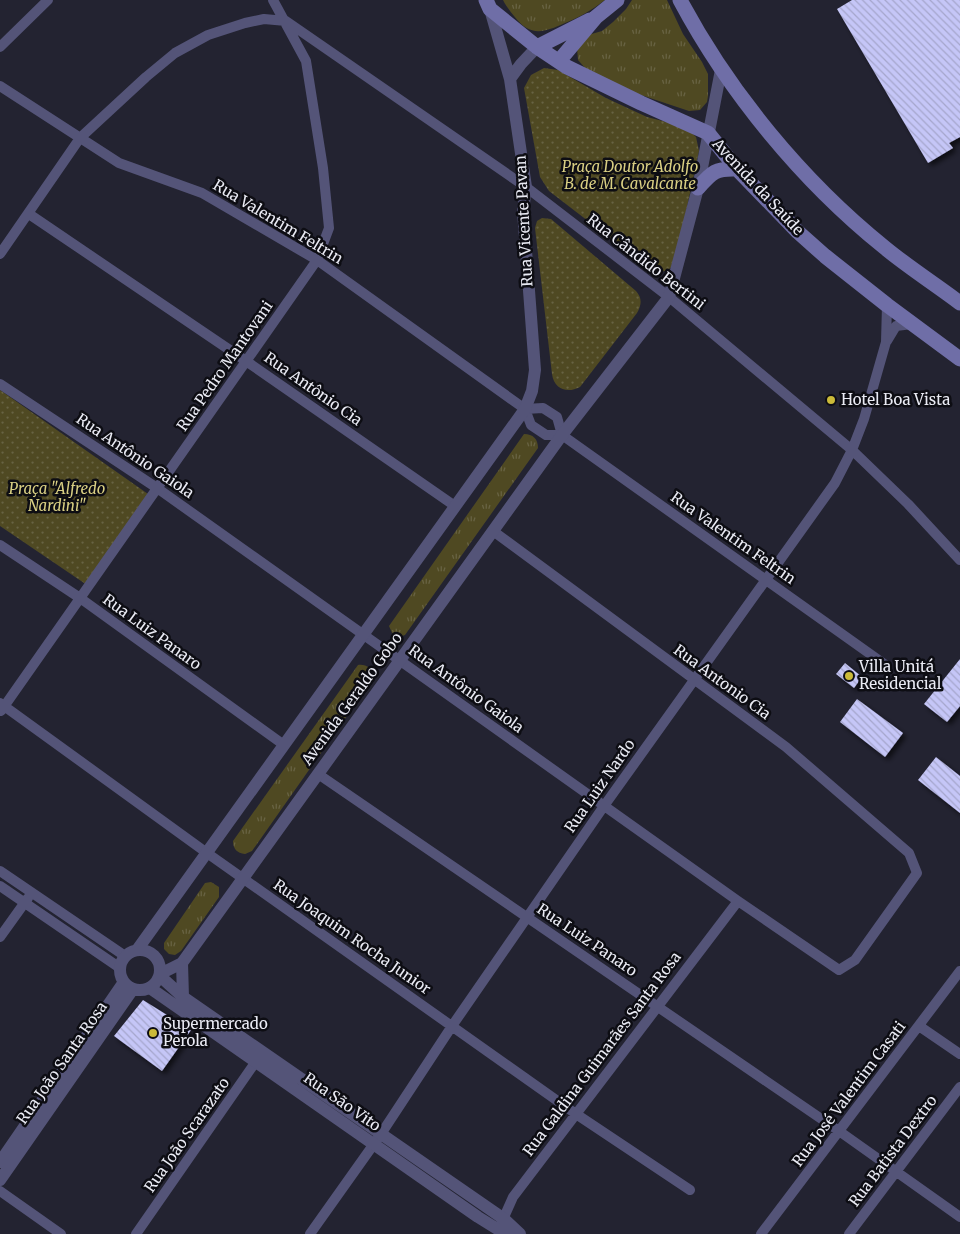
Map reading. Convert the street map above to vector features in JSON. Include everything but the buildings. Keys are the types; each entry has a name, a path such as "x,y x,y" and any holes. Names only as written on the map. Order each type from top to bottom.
{"main road":[{"path":"559,61 596,17 617,0"},
{"path":"680,0 699,36 721,70 780,145 829,198 884,246 960,303"},
{"name":"Avenida da Saúde","path":"488,5 537,46 567,67 708,133 737,169 818,250 887,305 960,359"},
{"path":"537,46 596,17"},
{"path":"698,188 710,174 718,170 737,169"}],"street":[{"path":"0,47 48,0"},
{"name":"Rua Pedro Mantovani","path":"1,707 80,598 317,260 329,228 323,168 306,62 286,21 273,0"},
{"name":"Rua Vicente Pavan","path":"488,5 510,79 526,187 522,211 535,370 532,391 525,409"},
{"path":"0,254 80,138 175,52 208,35 244,23 264,20 286,21"},
{"name":"Rua Cândido Bertini","path":"286,21 526,187 669,297 852,450 908,504 960,560"},
{"path":"510,79 537,46"},
{"path":"669,297 698,188 721,70"},
{"name":"Rua Valentim Feltrin","path":"0,86 119,163 202,193 317,260 525,409 531,425 546,435 562,435 887,666"},
{"name":"Rua Antônio Cia","path":"29,214 456,506"},
{"name":"Avenida Geraldo Gobo","path":"160,975 182,963 562,435 669,297"},
{"name":"Rua Luiz Nardo","path":"310,1234 604,806 835,483 852,450 864,419 886,342 887,305"},
{"name":"Rua Luiz Nardo","path":"886,342 896,326 912,324"},
{"name":"Rua Antônio Gaiola","path":"0,384 157,488 604,806 839,970"},
{"name":"Rua Valentim Feltrin","path":"525,409 543,408 558,417 562,435"},
{"name":"Avenida Geraldo Gobo","path":"137,950 525,409"},
{"name":"Rua Antonio Cia","path":"493,531 786,747 909,854 917,872 855,960 839,970"},
{"name":"Rua Luiz Panaro","path":"0,545 80,598 284,745"},
{"name":"Rua Joaquim Rocha Junior","path":"1,707 576,1114 690,1190"},
{"name":"Rua Luiz Panaro","path":"318,774 839,1131 960,1217"},
{"path":"0,872 31,893 122,962"},
{"path":"0,886 122,962"},
{"path":"0,937 31,893"},
{"name":"Rua Galdina Guimarães Santa Rosa","path":"500,1227 513,1197 738,900"},
{"path":"137,950 150,952 159,961 160,975 154,985 142,990 128,986 120,975 122,962 137,950"},
{"path":"182,963 183,998"},
{"name":"Rua José Valentim Casati","path":"761,1234 960,971"},
{"name":"Rua São Vito","path":"160,975 183,998 259,1057"},
{"name":"Rua João Santa Rosa","path":"0,1162 128,986"},
{"name":"Rua João Santa Rosa","path":"0,1180 128,986"},
{"name":"Rua São Vito","path":"150,988 259,1057 377,1139 478,1217 520,1234"},
{"path":"919,1026 960,1054"},
{"name":"Rua João Scarazato","path":"136,1234 259,1057"},
{"name":"Rua Batista Dextro","path":"850,1234 960,1087"},
{"path":"0,1191 61,1234"}],"green space":[{"path":"503,0 605,0 570,21 550,29 537,31 531,30 520,23"},
{"path":"632,0 667,0 683,34 708,74 707,102 700,110 689,111 638,94 586,69 578,60 577,48 588,35 602,31 626,9"},
{"name":"Praça Doutor Adolfo B. de M. Cavalcante","path":"544,68 558,70 606,98 647,117 686,127 696,137 699,151 675,263 668,270 653,271 549,191 540,177 524,88 531,75"},
{"path":"542,218 551,219 636,291 640,299 640,307 637,313 580,387 570,390 558,387 552,374 535,228 537,221"},
{"name":"Praça \"Alfredo Nardini\"","path":"0,390 148,494 87,585 0,526"},
{"path":"524,434 534,438 538,448 405,635 399,637 393,635 389,626"},
{"path":"358,665 368,667 375,676 252,851 245,854 238,852 233,841"},
{"path":"211,882 219,887 219,897 181,951 175,955 169,954 164,949 164,943 205,883"}],"place":[{"name":"Hotel Boa Vista","path":"831,400"},
{"name":"Villa Unitá Residencial","path":"849,676"},
{"name":"Supermercado Perola","path":"153,1033"}]}
